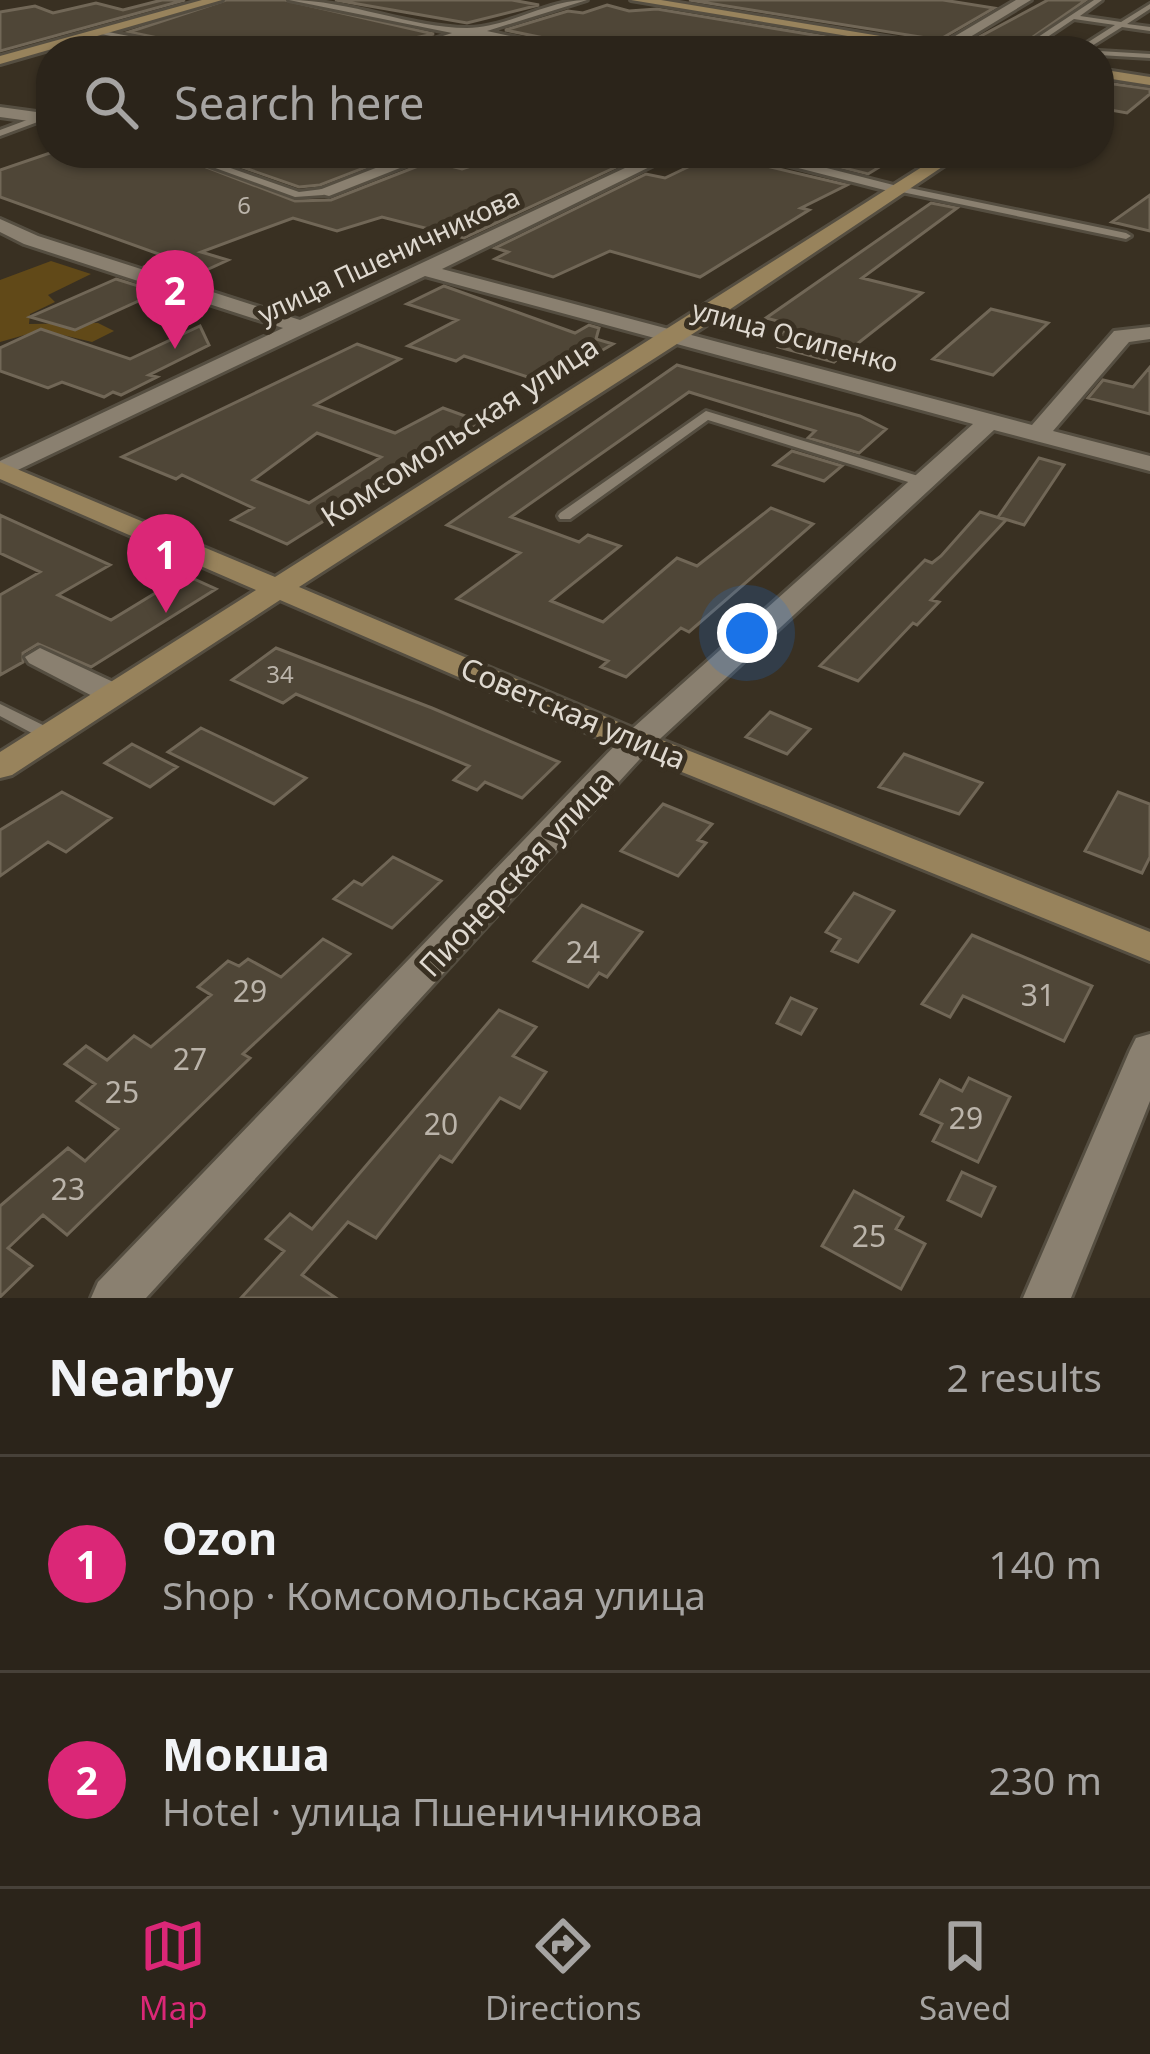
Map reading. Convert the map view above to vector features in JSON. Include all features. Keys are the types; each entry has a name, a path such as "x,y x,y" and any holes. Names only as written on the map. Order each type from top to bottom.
{"street":[{"path":"86,36 216,0"},
{"path":"295,0 498,36"},
{"path":"462,36 581,0"},
{"path":"637,0 871,36"},
{"path":"982,0 1020,2"},
{"path":"961,36 1020,2"},
{"path":"0,60 36,50"},
{"path":"1114,75 1150,81"},
{"path":"0,112 36,119"},
{"path":"323,192 389,168"},
{"name":"улица Пшеничникова","path":"1,470 638,168"},
{"path":"811,168 900,189"},
{"name":"Комсомольская улица","path":"0,767 932,168"},
{"path":"0,225 31,240 300,327"},
{"name":"улица Осипенко","path":"424,270 1150,464"},
{"path":"1037,434 1122,336 1149,333"},
{"name":"Пионерская улица","path":"115,1298 592,796 637,742 990,421"},
{"name":"Советская улица","path":"1,470 637,742 1150,947"},
{"path":"50,646 56,647 40,657 113,694"},
{"path":"1048,1298 1150,1050"}],"lane":[{"path":"1044,36 1099,0"},
{"path":"1133,0 1150,4"},
{"path":"1106,36 1150,4"},
{"path":"1073,17 1150,29"},
{"path":"100,32 120,36"},
{"path":"1114,54 1150,56"},
{"path":"0,133 32,120"},
{"path":"221,168 298,196 323,192"},
{"path":"900,189 1126,236"},
{"path":"565,516 706,415 922,482"},
{"path":"0,709 49,735"}],"shaded area":[{"path":"51,261 91,274 48,295 55,302 30,314 29,324 98,323 114,331 92,342 42,330 0,342 0,280"}],"building":[{"path":"162,0 185,0 54,36 36,36 36,41 0,51 0,12 35,6 53,13 96,3 123,10"},
{"path":"226,0 285,0 434,34 148,36 129,32"},
{"path":"335,0 512,0 539,5 467,23"},
{"path":"689,0 943,0 994,8 946,36 914,36"},
{"path":"1048,0 1086,0 1034,36 981,36"},
{"path":"607,5 629,11 657,9 820,36 534,36 505,30 568,11 583,13"},
{"path":"1114,84 1150,89 1150,94 1127,113 1114,111"},
{"path":"36,158 36,168 209,168 295,201 331,200 413,168 614,168 464,238 382,217 337,231 293,218 201,252 228,260 187,279 146,266 167,257 0,197 0,170"},
{"path":"245,168 364,168 320,185 299,187"},
{"path":"686,168 775,168 847,185 801,208 809,210 700,277 610,251 553,277 495,259 508,252 495,248 646,174 665,178"},
{"path":"844,168 878,168 868,174"},
{"path":"1150,195 1150,231 1112,222"},
{"path":"931,203 957,208 862,278 922,293 834,362 779,347 787,341 775,338 792,325 766,318"},
{"path":"116,279 158,292 75,330 30,317"},
{"path":"444,286 575,333 589,325 599,328 596,339 613,344 546,383 464,356 456,361 408,346 457,320 407,304"},
{"path":"991,309 1048,323 993,375 933,359"},
{"path":"200,326 209,345 121,395 113,392 104,397 62,382 48,388 0,371 0,348 41,329 130,359"},
{"path":"357,344 400,359 315,405 395,433 443,408 482,422 287,544 232,520 253,508 182,475 176,479 122,457","holes":["317,433 381,457 309,503 253,480"]},
{"path":"677,365 860,416 886,429 859,453 808,438 815,431 689,392 511,517 579,542 588,535 620,546 551,601 603,622 677,558 697,566 771,508 813,524 689,632 681,628 626,677 601,667 608,661 457,599 520,553 447,525"},
{"path":"1150,367 1150,414 1088,398 1103,380 1133,387"},
{"path":"792,451 842,466 824,481 774,465"},
{"path":"1039,458 1064,465 1024,525 998,517"},
{"path":"980,512 1006,520 931,600 939,602 917,625 913,623 858,681 820,666 925,560 932,563 941,556"},
{"path":"0,515 110,565 58,595 111,620 185,575 216,589 91,667 38,644 23,653 23,662 0,675 0,595 40,572 0,553"},
{"path":"276,648 559,762 522,798 485,782 477,790 454,780 469,766 296,694 283,703 232,680"},
{"path":"770,712 810,729 787,754 746,737"},
{"path":"201,728 306,778 274,804 168,752"},
{"path":"132,744 177,767 150,787 105,763"},
{"path":"904,754 982,783 959,814 879,787"},
{"path":"62,792 111,818 66,852 48,842 0,876 0,830"},
{"path":"1118,792 1150,804 1150,857 1142,873 1085,851"},
{"path":"663,804 712,824 698,840 706,843 678,876 621,851"},
{"path":"393,857 441,881 392,928 334,899 354,881 362,885"},
{"path":"854,893 894,911 858,962 832,951 840,939 826,932"},
{"path":"582,905 642,932 607,977 599,973 588,987 534,961"},
{"path":"972,935 1092,986 1064,1041 963,996 950,1017 922,1004"},
{"path":"323,939 350,954 243,1054 250,1058 67,1235 43,1215 8,1248 32,1266 0,1297 0,1206 68,1148 85,1161 118,1129 77,1101 95,1084 65,1064 86,1046 107,1060 134,1036 151,1047 211,995 198,987 228,961 239,966 248,959 281,977"},
{"path":"791,998 816,1009 801,1034 777,1023"},
{"path":"499,1010 536,1027 513,1056 546,1072 520,1108 500,1098 452,1162 440,1156 376,1238 348,1222 302,1275 336,1298 241,1298 284,1251 266,1239 290,1214 312,1229"},
{"path":"969,1078 1010,1097 978,1162 933,1141 942,1124 921,1114 940,1080 962,1091"},
{"path":"962,1172 995,1187 981,1216 948,1200"},
{"path":"854,1191 903,1217 896,1229 925,1244 901,1289 822,1246"}],"place":[{"name":"Мокша","path":"175,349"},
{"name":"Ozon","path":"166,613"}]}
